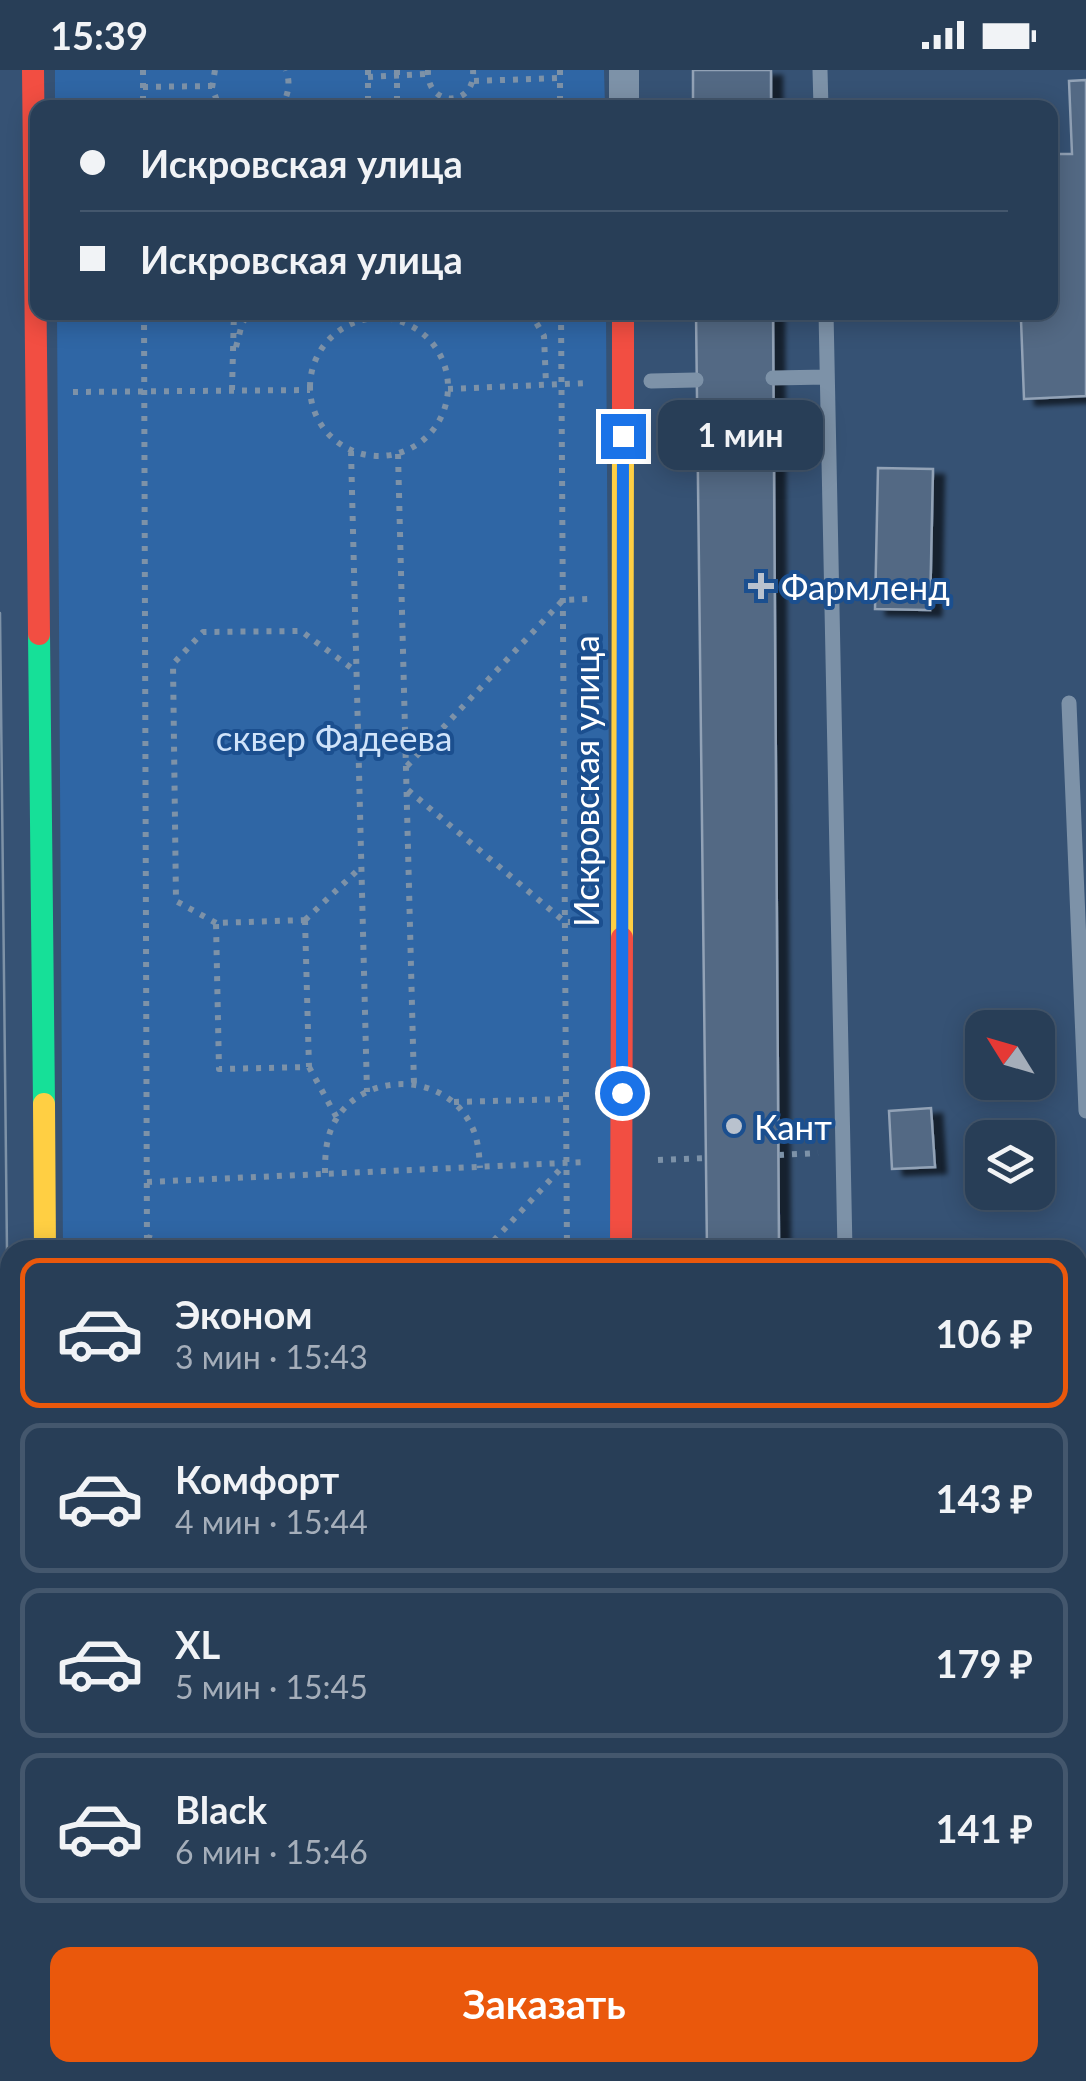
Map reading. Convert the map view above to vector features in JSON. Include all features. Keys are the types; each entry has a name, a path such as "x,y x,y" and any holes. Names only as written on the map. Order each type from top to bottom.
{"main road":[{"path":"33,70 33,100"},
{"path":"36,320 46,1240"},
{"name":"Искровская улица","path":"621,1240 623,320"}],"street":[{"path":"624,70 624,100"}],"lane":[{"path":"820,70 821,100"},
{"path":"826,320 845,1240"},
{"path":"773,378 827,377"},
{"path":"651,381 696,380"},
{"path":"1069,703 1086,1111"}],"path":[{"path":"143,70 143,100"},
{"path":"215,70 212,86 216,100"},
{"path":"285,100 289,86 286,70"},
{"path":"368,100 368,73 428,72 432,90 446,98 460,97 471,88 474,70"},
{"path":"397,73 397,100"},
{"path":"474,80 560,74 560,100"},
{"path":"143,87 212,86"},
{"path":"144,320 147,1240"},
{"path":"232,390 234,320"},
{"path":"234,358 244,320"},
{"path":"358,320 330,336 315,357 309,380 310,404 320,426 337,444 359,454 384,457 424,440 438,424 446,404 444,360 432,342 404,320"},
{"path":"448,389 546,384 544,336 535,320"},
{"path":"561,320 567,1240"},
{"path":"66,392 310,390"},
{"path":"352,450 367,1092"},
{"path":"398,454 414,1084"},
{"path":"406,767 563,600"},
{"path":"357,672 300,631 203,632 173,664 176,901 216,923 305,920 362,867"},
{"path":"407,789 565,922"},
{"path":"305,920 309,1067 337,1118"},
{"path":"216,923 219,1069 309,1067"},
{"path":"325,1173 325,1146 337,1118 353,1100 367,1092 404,1082 430,1088 454,1102 474,1132 480,1168"},
{"path":"454,1102 566,1099"},
{"path":"779,1155 843,1151"},
{"path":"147,1182 566,1163"},
{"path":"494,1240 566,1163"},
{"path":"147,1237 157,1240"}],"green space":[{"path":"55,70 604,70 605,100 55,100"},
{"name":"сквер Фадеева","path":"57,320 606,320 612,1240 63,1240"}],"building":[{"path":"693,70 771,70 771,100 693,100"},
{"path":"1086,80 1086,396 1024,399 1021,320 1058,320 1058,154 1072,154 1069,81"},
{"path":"696,320 773,320 779,1240 707,1240"},
{"path":"878,468 933,469 930,610 875,609"},
{"path":"931,1108 935,1167 892,1169 889,1111"}],"tram line":[{"path":"0,613 7,1240"}],"traffic: fast":[{"path":"39,634 44,1104"}],"traffic: slow":[{"path":"622,938 623,444"},
{"path":"44,1104 45,1240"}],"traffic: jam":[{"path":"33,70 33,100"},
{"path":"36,320 39,634"},
{"path":"623,320 623,444"},
{"path":"621,1240 622,938"}],"place":[{"name":"Фармленд","path":"761,586"},
{"name":"Кант","path":"734,1126"}],"route":[{"path":"622,1093 623,436"}]}
